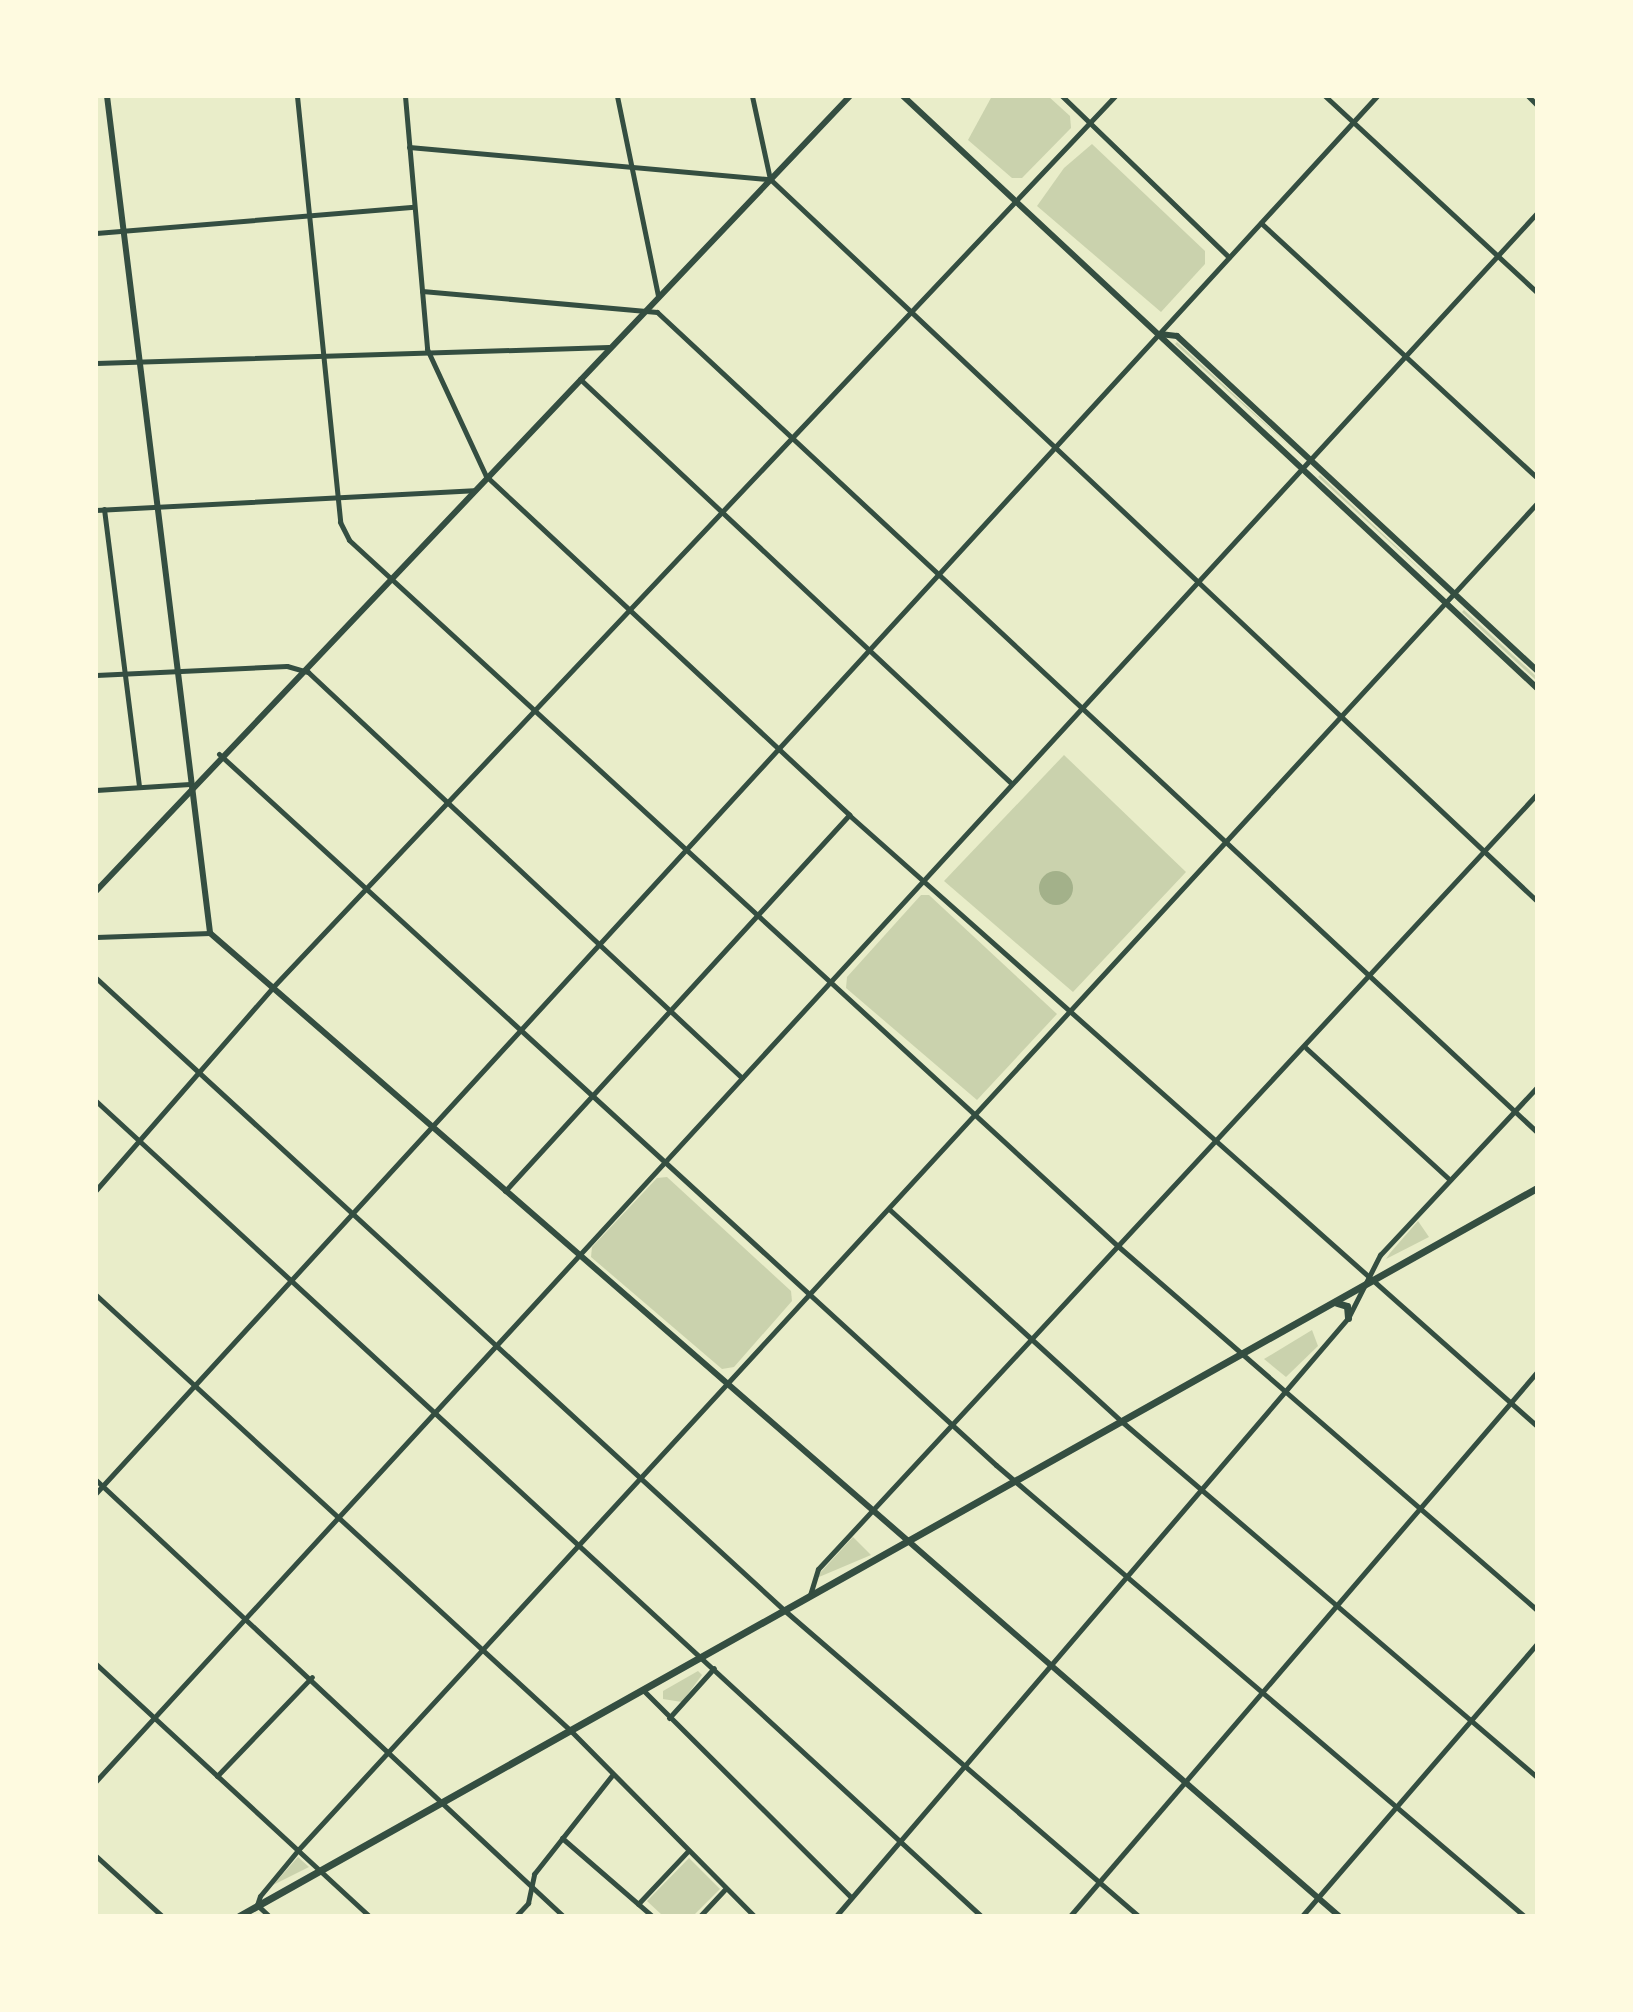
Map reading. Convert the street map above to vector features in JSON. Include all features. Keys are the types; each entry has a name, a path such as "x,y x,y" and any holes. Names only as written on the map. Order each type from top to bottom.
{"main road":[{"path":"239,1916 1537,1188"},
{"path":"1335,1303 1347,1306 1348,1318"}],"street":[{"path":"107,96 155,506 210,933 1339,1916"},
{"path":"297,96 343,531 683,853 974,1116 1240,1355 1537,1610"},
{"path":"405,96 427,349 486,476 849,815 1537,1426"},
{"path":"617,96 658,296"},
{"path":"752,96 770,179 909,316 1537,901"},
{"path":"96,891 190,784 300,668 850,96"},
{"path":"903,96 1537,688"},
{"path":"1062,96 1229,257"},
{"path":"96,1190 272,988 795,442 1115,96"},
{"path":"1325,96 1537,292"},
{"path":"96,1493 1377,96"},
{"path":"1528,96 1537,105"},
{"path":"409,147 770,179"},
{"path":"96,233 414,207"},
{"path":"96,1781 1537,213"},
{"path":"1261,223 1537,478"},
{"path":"422,291 648,306 1537,1132"},
{"path":"1160,334 1177,336 1537,671"},
{"path":"96,363 324,351 609,347"},
{"path":"579,379 1011,783"},
{"path":"96,510 473,490"},
{"path":"269,1916 257,1905 298,1850 1537,503"},
{"path":"104,509 139,787"},
{"path":"96,675 300,668 742,1078"},
{"path":"219,754 1014,1481 1524,1916"},
{"path":"96,790 190,784"},
{"path":"810,1596 818,1569 1372,977 1537,794"},
{"path":"505,1191 849,815"},
{"path":"96,937 210,933"},
{"path":"96,978 784,1610 1138,1916"},
{"path":"1306,1048 1450,1180"},
{"path":"836,1916 1123,1575 1348,1318 1372,1282 1380,1255 1537,1087"},
{"path":"96,1101 901,1838 981,1916"},
{"path":"889,1209 1120,1420 1537,1777"},
{"path":"96,1295 571,1731 754,1916"},
{"path":"1070,1916 1537,1372"},
{"path":"96,1480 312,1677 563,1916"},
{"path":"1302,1916 1397,1810 1537,1644"},
{"path":"96,1664 369,1916"},
{"path":"669,1718 714,1668"},
{"path":"217,1776 312,1677"},
{"path":"643,1690 851,1897"},
{"path":"516,1916 562,1838 613,1774"},
{"path":"562,1838 652,1916"},
{"path":"638,1904 688,1851"},
{"path":"96,1856 162,1916"},
{"path":"700,1916 726,1888"}],"shaded area":[{"path":"992,96 1048,96 1070,116 1071,128 1022,178 1012,178 968,140"},
{"path":"1092,144 1205,251 1205,264 1161,312 1037,206 1064,168"},
{"path":"1177,342 1295,451 1175,344"},
{"path":"1320,475 1437,585 1318,477"},
{"path":"1464,610 1537,677 1537,681 1462,612"},
{"path":"1064,755 1186,872 1073,992 944,881"},
{"path":"1056,871 1068,876 1073,888 1068,900 1056,905 1044,900 1039,888 1044,876"},
{"path":"921,895 929,895 1057,1014 977,1100 846,988 847,977"},
{"path":"667,1177 791,1291 792,1301 734,1367 722,1369 591,1257 592,1247 657,1178"},
{"path":"1418,1221 1429,1237 1386,1259 1390,1253"},
{"path":"1312,1330 1318,1346 1286,1377 1264,1359"},
{"path":"853,1537 871,1555 819,1577 819,1574"},
{"path":"698,1671 702,1675 682,1702 663,1699 663,1691"},
{"path":"298,1857 309,1867 273,1885"},
{"path":"689,1858 720,1889 693,1916 663,1916 647,1901"}]}
